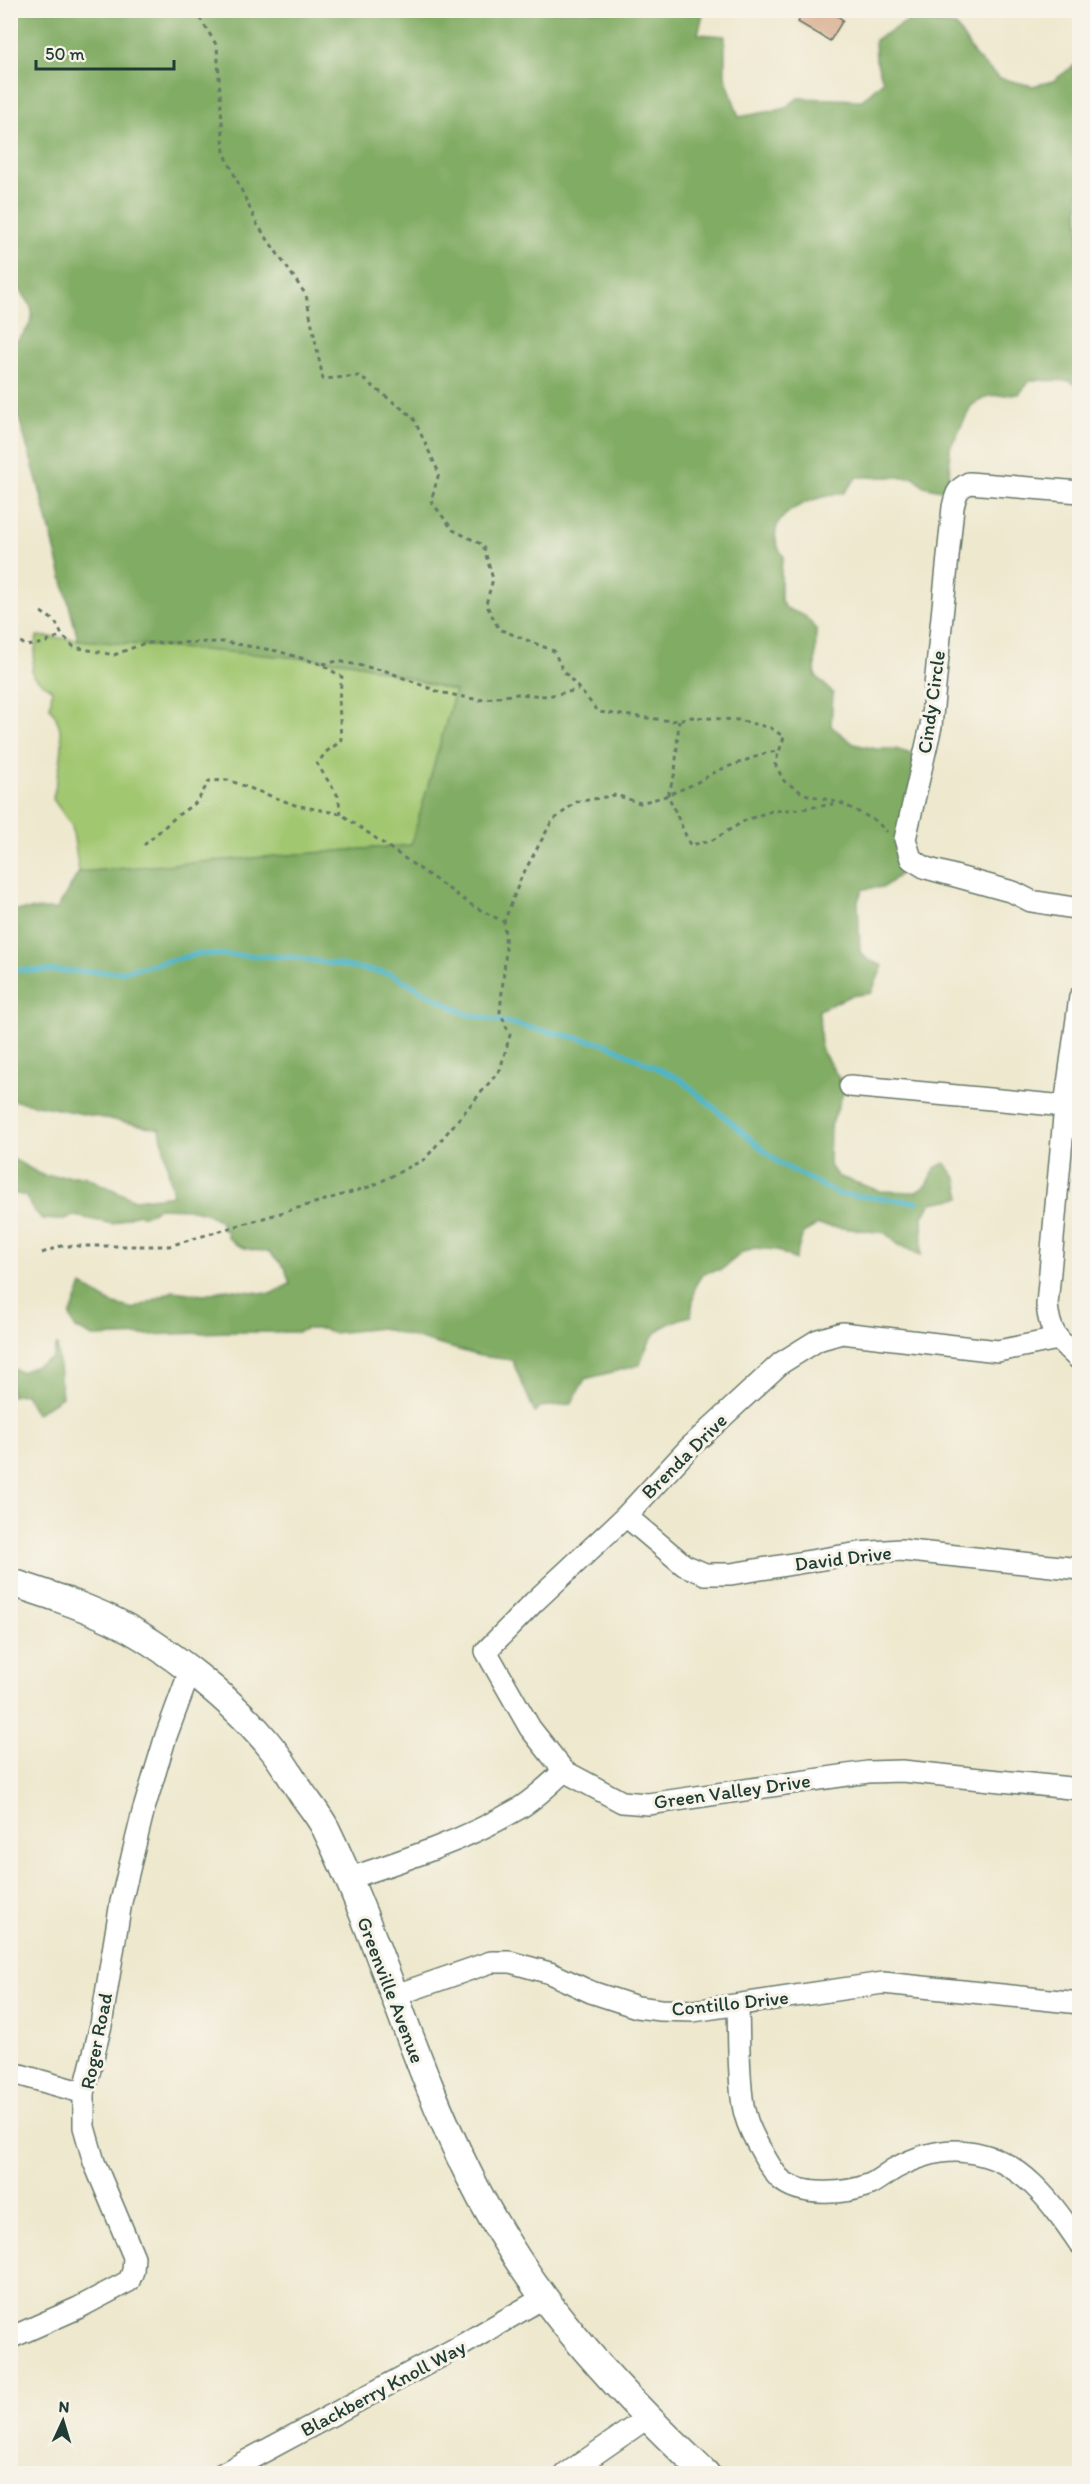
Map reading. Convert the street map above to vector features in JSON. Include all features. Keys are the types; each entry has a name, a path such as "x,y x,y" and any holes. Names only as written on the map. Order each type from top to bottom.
{"street":[{"name":"Cindy Circle","path":"905,839 931,726 952,507 956,494 961,487 969,483 1080,492"},
{"path":"905,839 911,859 926,868 1013,892 1031,901 1080,909"},
{"path":"1080,997 1065,1106 1047,1305 1049,1325 1058,1339 1080,1360"},
{"path":"850,1086 1065,1106"},
{"name":"Brenda Drive","path":"564,1771 530,1728 486,1651 534,1602 626,1516 690,1447 781,1363 818,1340 842,1333 998,1351 1058,1339"},
{"name":"David Drive","path":"626,1516 657,1545 684,1565 705,1574 731,1574 859,1553 900,1550 1080,1569"},
{"name":"Greenville Avenue","path":"10,1582 111,1619 154,1644 246,1719 274,1750 324,1827 347,1879 431,2092 467,2173 508,2245 562,2324 647,2418 706,2474"},
{"name":"Roger Road","path":"10,2338 78,2308 129,2281 134,2271 134,2257 127,2236 94,2162 89,2145 84,2127 84,2093 101,2025 121,1902 140,1823 166,1736 189,1671"},
{"path":"347,1879 412,1858 481,1828 519,1809 564,1771"},
{"name":"Green Valley Drive","path":"564,1771 622,1802 648,1804 705,1797 808,1779 902,1771 1080,1789"},
{"name":"Contillo Drive","path":"393,1996 491,1962 510,1962 550,1973 591,1992 637,2007 693,2011 883,1983 1080,2003"},
{"path":"738,2005 743,2106 752,2132 767,2161 780,2178 800,2189 844,2190 871,2184 897,2168 924,2156 947,2151 968,2151 994,2158 1018,2170 1041,2191 1080,2244"},
{"path":"10,2072 84,2093"},
{"name":"Blackberry Knoll Way","path":"222,2474 462,2345 543,2298"},
{"path":"566,2474 647,2418"}],"path":[{"path":"195,10 217,46 224,152 257,224 306,295 323,379 359,376 413,417 439,473 431,501 453,530 483,546 493,579 486,604 499,629 554,651 562,669 599,712 679,720 692,717 738,720 771,728 784,737 775,764 784,781 804,794 841,803 876,821 891,836 905,839"},
{"path":"41,612 55,621 62,635 74,647 114,655 146,643 225,642 277,651 321,664 342,677 339,699 341,741 326,752 317,764 338,796 341,814"},
{"path":"10,628 13,636 26,646 44,643 62,635"},
{"path":"321,664 338,661 386,671 439,692 480,700 517,694 547,696 578,690"},
{"path":"679,720 675,773 668,795 690,845 711,841 746,820 771,811 841,803"},
{"path":"42,1253 61,1246 168,1246 372,1186 425,1159 500,1070 510,1035 500,1012 506,950 504,922 521,878 552,820 576,802 616,795 640,803 668,795 719,770 766,753 779,751"},
{"path":"144,845 178,815 197,802 209,781 228,780 295,806 341,814 472,906 504,922"}],"green space":[{"path":"11,11 704,11 698,34 725,36 725,76 739,117 783,109 798,98 862,100 883,81 876,60 875,40 911,19 956,26 975,56 999,78 1033,86 1053,81 1079,62 1079,387 1070,381 1031,380 1019,394 988,396 972,405 950,448 949,482 958,494 924,486 914,477 857,477 844,493 817,499 791,511 781,519 776,530 776,542 784,557 781,567 781,601 786,608 805,616 816,629 815,675 833,693 831,726 854,744 876,749 895,749 925,758 904,855 904,871 884,887 863,889 858,901 860,952 868,960 883,966 871,993 850,996 819,1010 821,1049 845,1088 830,1129 829,1164 837,1176 880,1191 916,1192 927,1185 936,1167 945,1163 957,1179 961,1198 931,1203 923,1217 921,1255 899,1245 885,1233 817,1225 803,1233 795,1260 777,1250 754,1248 743,1252 722,1269 703,1273 695,1286 691,1316 664,1326 652,1338 640,1365 585,1379 571,1404 539,1407 535,1413 512,1360 480,1356 381,1328 333,1333 322,1329 306,1329 298,1332 93,1337 75,1328 70,1316 82,1285 111,1303 134,1309 173,1291 204,1295 227,1289 270,1294 290,1284 285,1268 268,1251 251,1250 236,1244 227,1237 227,1231 223,1230 220,1221 208,1214 189,1209 159,1208 144,1216 139,1214 131,1216 113,1224 75,1216 60,1220 42,1219 31,1207 26,1196 11,1193 11,1158 44,1176 84,1176 135,1200 173,1195 160,1129 11,1100 11,910 57,909 79,872 411,845 455,691 351,662 78,640 39,487 11,391 10,343 19,339 25,332 30,323 32,309 16,280 17,236 11,228"},
{"path":"37,636 351,662 455,691 412,845 79,872 72,826 53,799 62,752 62,740 56,718 50,707 52,690 33,676"},
{"path":"57,1345 62,1397 36,1414 25,1394 11,1396 11,1368 21,1372 52,1359"}],"building":[{"path":"805,10 828,10 843,20 830,41 798,22"}],"waterway":[{"path":"10,968 119,972 198,954 293,957 391,974 466,1014 606,1044 680,1079 779,1163 838,1194 917,1202"}]}
